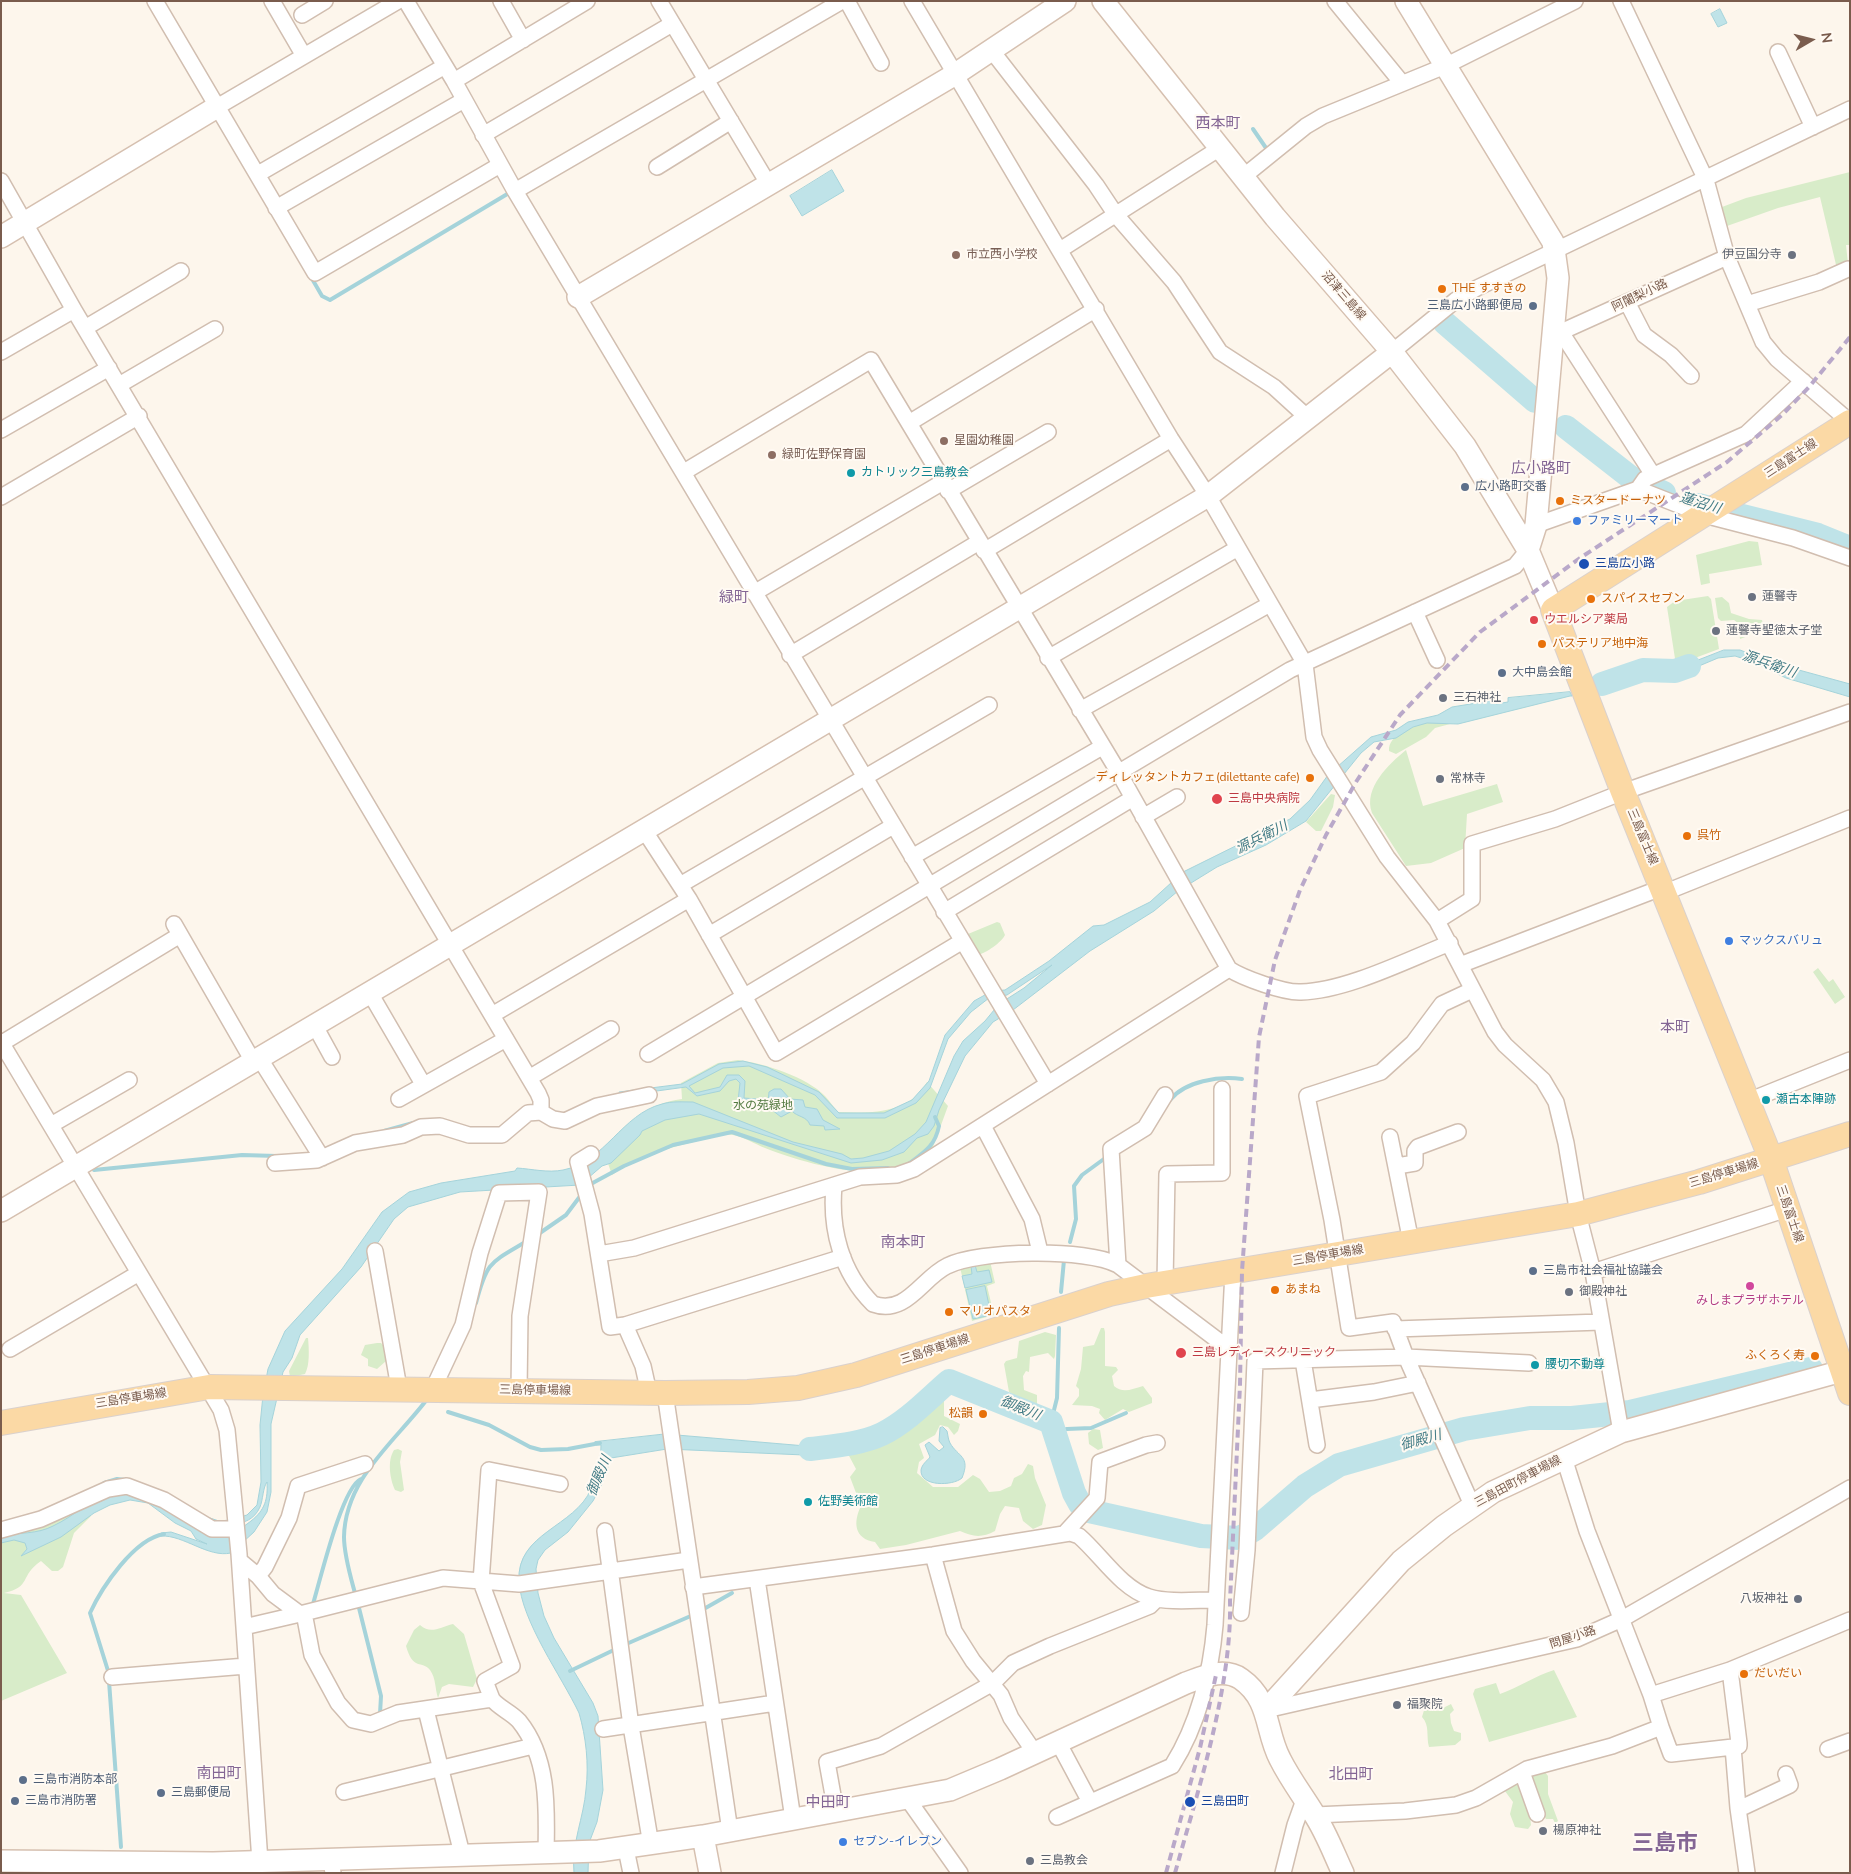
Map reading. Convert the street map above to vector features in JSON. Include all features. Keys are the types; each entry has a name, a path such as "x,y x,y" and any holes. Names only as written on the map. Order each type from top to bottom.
{"main road":[{"name":"三島富士線","path":"1850,422 1554,610 1623,792 1666,892 1771,1160 1850,1393"},
{"name":"三島停車場線","path":"1,1423 209,1386 657,1393 748,1392 798,1388 830,1382 1110,1294 1155,1284 1578,1214 1690,1184 1850,1134"}],"street":[{"path":"155,1 315,273 500,165"},
{"path":"272,1 304,56"},
{"path":"302,15 325,1"},
{"path":"1,237 217,106 398,1"},
{"path":"406,1 454,81 515,191 684,472 790,655 1048,1084"},
{"path":"501,1 523,40"},
{"path":"454,81 587,1"},
{"path":"515,191 842,1"},
{"path":"847,1 881,63"},
{"path":"912,1 954,75 1096,309 1171,438 1208,496 1305,664 1314,736 1320,750 1387,857 1437,921 1495,1032 1505,1045 1543,1080 1556,1102 1566,1143 1578,1214 1593,1272 1621,1432"},
{"path":"578,297 954,75 1065,1"},
{"name":"沼津三島線","path":"1103,1 1305,252 1392,352 1465,446 1528,550 1554,610"},
{"path":"1335,1 1402,83"},
{"path":"648,1054 928,886 1305,664 1515,566 1528,550 1536,526 1556,334 1558,278 1555,251 1549,233 1406,1"},
{"path":"1243,176 1306,126 1323,116 1445,66 1575,1"},
{"path":"1621,1 1706,180 1727,256 1766,348 1850,422"},
{"path":"663,3 672,24 769,185"},
{"path":"483,135 672,24"},
{"path":"992,51 1096,186 1116,215 1174,282 1223,355 1274,387 1308,418"},
{"path":"1778,52 1813,127"},
{"path":"258,174 445,66"},
{"path":"276,208 464,100"},
{"path":"1,1211 450,947 1018,607 1208,496 1456,300 1850,109"},
{"path":"657,167 731,122"},
{"path":"1060,250 1220,148"},
{"path":"1,181 74,310 139,416 450,947 529,1078 541,1100 541,1112"},
{"name":"阿闍梨小路","path":"1556,334 1727,256"},
{"path":"1747,304 1819,282 1848,269"},
{"path":"85,328 181,271"},
{"path":"1627,302 1644,335 1671,354 1690,376"},
{"path":"909,422 1096,309"},
{"path":"1,352 74,310"},
{"path":"119,385 215,329"},
{"path":"1556,334 1644,482 1711,511 1850,558"},
{"path":"684,472 871,360 1048,658 1119,773 1229,969 1241,977 1289,991 1314,991 1360,978 1450,943"},
{"path":"1,430 109,368"},
{"path":"1536,526 1644,482 1746,434 1803,381"},
{"path":"1,497 139,416"},
{"path":"754,593 945,486 1048,432"},
{"path":"790,655 1171,438"},
{"path":"1048,658 1238,548"},
{"path":"1080,710 1270,604"},
{"path":"1415,612 1437,660"},
{"path":"680,885 989,705"},
{"path":"1437,921 1472,899 1472,844 1555,819 1623,792 1850,712"},
{"path":"912,857 1102,747"},
{"path":"1144,817 1177,796"},
{"path":"944,912 1133,798"},
{"path":"1460,965 1654,891 1666,892 1850,818"},
{"path":"710,935 893,826"},
{"path":"644,830 689,899 776,1052 961,942"},
{"path":"492,1015 689,899"},
{"path":"260,1862 240,1558 227,1430 221,1410 209,1386 75,1167 2,1042 177,929 257,1061 322,1158"},
{"path":"599,1254 634,1248 860,1177 897,1175 914,1170 1229,969"},
{"path":"1472,990 1442,1004 1414,1043 1381,1072 1307,1096 1349,1328 1393,1322 1406,1358 1472,1505"},
{"path":"370,993 423,1084"},
{"path":"315,1026 332,1057"},
{"path":"529,1078 611,1030"},
{"path":"399,1099 506,1039"},
{"path":"1748,1101 1850,1060"},
{"path":"51,1125 129,1080"},
{"path":"1155,1284 1167,1174 1222,1173 1222,1089"},
{"path":"276,1163 322,1158 355,1143 403,1135 431,1125 469,1135 502,1135 512,1128 522,1116 528,1113 541,1112 565,1121 602,1104 649,1095"},
{"path":"1118,1265 1112,1149 1145,1128 1154,1117 1165,1095"},
{"path":"982,1126 1032,1219 1040,1252"},
{"path":"1396,1166 1415,1163 1415,1150 1418,1147 1458,1132"},
{"path":"1390,1137 1411,1242"},
{"path":"591,1154 578,1162 592,1214 610,1327 626,1325 843,1257"},
{"path":"834,1186 832,1219 834,1233 843,1257 868,1299 873,1304 886,1307 899,1304 948,1265 984,1258 1040,1252 1086,1256 1109,1260 1155,1284 1228,1348"},
{"path":"433,1389 463,1325 480,1253 499,1193 538,1192 520,1316 519,1390"},
{"path":"1593,1272 1787,1209"},
{"path":"375,1251 399,1388"},
{"path":"1057,1817 1172,1766 1203,1698 1214,1640 1233,1272"},
{"path":"10,1349 139,1273"},
{"path":"1395,1329 1601,1322"},
{"path":"626,1325 643,1366 657,1393 694,1587 730,1831"},
{"path":"1241,1613 1247,1550 1255,1361 1406,1358 1529,1363"},
{"path":"1303,1360 1317,1445"},
{"name":"三島田町停車場線","path":"1266,1710 1401,1561 1472,1505 1494,1492 1621,1432 1842,1371"},
{"path":"1310,1400 1374,1392 1418,1383"},
{"path":"1064,1533 1097,1498 1100,1481 1100,1462 1146,1445 1157,1443"},
{"path":"1564,1458 1587,1531 1651,1695 1671,1754 1739,1746 1730,1670"},
{"path":"258,1576 265,1567 289,1518 298,1486 364,1464"},
{"path":"546,1852 546,1793 543,1773 533,1746 517,1719 492,1699 485,1681 512,1666 481,1582 489,1470 560,1484"},
{"path":"1,1530 41,1519 108,1489 128,1486 164,1500 212,1529 236,1530"},
{"name":"問屋小路","path":"1266,1710 1562,1644 1622,1619 1850,1488"},
{"path":"605,1532 631,1726 651,1845"},
{"path":"694,1587 933,1555 1064,1533 1079,1536 1131,1587 1146,1596 1157,1599 1216,1600"},
{"path":"1220,1548 1247,1550"},
{"path":"933,1555 954,1631 973,1661 1001,1695 1011,1718 1035,1753"},
{"path":"240,1558 273,1594 302,1613 312,1655 334,1697 353,1720 371,1724 391,1714 492,1699"},
{"path":"244,1627 443,1578 519,1584 689,1560"},
{"path":"757,1579 793,1819"},
{"path":"836,1812 827,1762 881,1746 993,1683 1013,1663 1150,1606 1157,1599"},
{"path":"1651,1695 1730,1670 1850,1620"},
{"path":"112,1677 246,1666"},
{"path":"1,1861 64,1868 215,1868 260,1862 332,1866 462,1854 580,1852 626,1849 950,1790 1035,1753 1184,1683 1208,1675 1232,1674 1241,1678 1257,1695 1266,1710 1279,1758 1310,1808 1343,1873"},
{"path":"603,1729 775,1703"},
{"path":"426,1710 462,1854"},
{"path":"1310,1808 1406,1811 1456,1805 1476,1798 1522,1772 1612,1746 1661,1727"},
{"path":"1828,1749 1850,1741"},
{"path":"1058,1742 1090,1802"},
{"path":"344,1792 533,1746"},
{"path":"1733,1747 1738,1809 1747,1873"},
{"path":"1522,1772 1537,1814"},
{"path":"1738,1809 1790,1785 1786,1774"},
{"path":"906,1798 960,1873"},
{"path":"1284,1873 1295,1825 1310,1808"},
{"path":"703,1836 710,1873"},
{"path":"626,1849 631,1873"}],"green space":[{"path":"1850,172 1850,245 1846,245 1848,264 1837,269 1820,197 1778,208 1727,226 1722,207 1746,198"},
{"path":"1749,541 1758,542 1762,565 1709,574 1710,583 1701,585 1696,555"},
{"path":"1708,596 1711,599 1719,649 1676,665 1667,607 1675,601"},
{"path":"1722,597 1729,603 1731,613 1749,619 1762,620 1763,625 1748,636 1740,639 1738,623 1734,620 1721,621 1718,618 1715,598"},
{"path":"1426,722 1450,724 1435,728 1426,737 1396,754 1389,751 1393,740 1402,732"},
{"path":"1406,750 1423,806 1497,784 1503,802 1467,814 1465,848 1431,863 1406,866 1372,813 1370,804 1374,786 1379,777"},
{"path":"1331,794 1335,795 1333,807 1321,831 1316,831 1306,822"},
{"path":"997,922 1000,923 1005,935 993,947 978,955 966,939 968,934"},
{"path":"1818,968 1829,982 1833,979 1845,997 1835,1004 1813,972"},
{"name":"水の苑緑地","path":"738,1060 760,1064 796,1077 817,1089 838,1112 875,1112 899,1106 910,1101 927,1082 948,1106 933,1147 918,1161 899,1169 877,1172 829,1167 783,1155 741,1137 727,1134 658,1152 634,1162 612,1175 603,1149 620,1131 648,1110 670,1101 682,1099 681,1083 718,1063"},
{"path":"990,1261 995,1283 987,1286 994,1315 972,1321 960,1267"},
{"path":"1101,1328 1104,1328 1105,1332 1105,1366 1116,1367 1118,1370 1112,1376 1114,1386 1124,1390 1143,1386 1152,1398 1152,1403 1129,1412 1123,1409 1105,1420 1099,1413 1100,1409 1092,1406 1072,1405 1079,1396 1079,1389 1076,1386 1081,1369 1083,1347 1094,1345"},
{"path":"1045,1332 1056,1335 1054,1359 1048,1353 1030,1357 1029,1372 1026,1371 1023,1376 1024,1390 1037,1395 1037,1410 1034,1412 1029,1409 1026,1402 1009,1392 1004,1364 1006,1361 1017,1358 1019,1341"},
{"path":"306,1338 308,1338 309,1352 307,1370 305,1374 290,1377 289,1371"},
{"path":"381,1343 386,1348 386,1361 377,1369 368,1366 368,1359 361,1355 365,1345"},
{"path":"944,1400 944,1416 960,1424 958,1431 954,1435 948,1427 940,1425 935,1435 919,1444 924,1458 919,1462 917,1473 933,1487 958,1487 973,1475 980,1479 989,1492 1000,1491 1011,1486 1014,1478 1022,1474 1028,1464 1033,1466 1035,1478 1046,1505 1042,1525 1033,1529 1023,1521 1019,1508 1005,1506 1000,1514 995,1531 986,1535 969,1535 960,1531 906,1545 880,1549 875,1542 859,1534 857,1529 858,1512 861,1506 850,1477 856,1469 847,1452 861,1444 894,1433 912,1420 932,1401 939,1404"},
{"path":"1093,1429 1100,1430 1103,1448 1098,1450 1089,1444 1088,1433"},
{"path":"394,1450 402,1451 400,1462 404,1490 401,1492 395,1490 390,1470 390,1459"},
{"path":"88,1502 91,1516 74,1533 63,1567 58,1571 52,1571 41,1561 34,1566 18,1588 4,1593 21,1595 67,1673 1,1701 1,1536"},
{"path":"453,1624 464,1634 477,1679 473,1687 449,1684 442,1687 438,1698 432,1673 427,1667 418,1664 412,1659 406,1646 414,1630 420,1625 432,1630"},
{"path":"1554,1670 1577,1717 1489,1742 1473,1694 1475,1689 1496,1683 1500,1694"},
{"path":"1451,1704 1454,1710 1450,1714 1451,1723 1454,1731 1461,1733 1461,1740 1455,1745 1429,1747 1427,1727 1422,1717 1425,1707 1435,1707 1437,1711"},
{"path":"1545,1772 1548,1776 1548,1794 1558,1821 1555,1823 1553,1819 1546,1819 1542,1812 1530,1817 1531,1825 1528,1829 1515,1827 1510,1814 1513,1802 1502,1787 1513,1779"}],"water":[{"path":"1720,9 1727,23 1718,27 1711,14"},
{"path":"832,170 844,191 802,216 790,196"},
{"path":"1724,650 1740,650 1777,664 1850,684 1850,697 1786,678 1754,662 1735,656 1718,658 1680,674 1658,671 1659,668 1680,667"},
{"path":"1570,692 1572,696 1458,724 1427,723 1413,727 1396,738 1374,742 1361,753 1306,821 1266,845 1217,867 1178,891 1154,911 1090,951 1013,1010 993,1022 965,1056 939,1110 934,1126 928,1134 917,1138 904,1152 882,1160 851,1163 699,1114 665,1120 642,1131 611,1163 602,1166 580,1185 460,1192 408,1207 394,1219 361,1267 300,1335 292,1358 283,1372 271,1424 271,1492 267,1512 254,1532 231,1553 222,1554 205,1550 178,1539 161,1536 161,1533 171,1532 207,1544 196,1539 191,1531 175,1523 148,1503 130,1500 110,1505 94,1513 61,1537 21,1556 27,1549 25,1543 14,1540 1,1543 1,1535 47,1529 92,1502 117,1492 145,1495 198,1528 211,1533 231,1534 251,1521 260,1513 265,1504 267,1482 260,1507 255,1515 248,1520 240,1523 222,1524 197,1517 198,1514 219,1521 230,1520 247,1515 257,1505 261,1482 260,1425 263,1395 268,1369 285,1331 342,1269 382,1212 409,1192 441,1183 515,1171 517,1168 552,1171 578,1165 591,1158 624,1127 648,1109 673,1102 693,1102 793,1142 842,1154 851,1159 889,1151 915,1134 926,1122 954,1056 963,1041 985,1021 999,1004 1024,988 1052,965 1007,995 989,998 971,1012 948,1039 930,1088 916,1103 885,1118 837,1118 815,1095 749,1066 723,1068 689,1086 695,1093 720,1087 727,1075 739,1075 745,1081 744,1098 757,1099 768,1103 769,1092 774,1089 781,1089 790,1099 803,1100 805,1107 817,1109 823,1120 840,1129 825,1130 824,1126 810,1125 807,1120 792,1111 781,1117 767,1106 738,1101 740,1083 736,1079 729,1081 720,1091 697,1096 686,1087 620,1096 619,1092 682,1084 719,1064 743,1061 767,1067 819,1092 839,1113 884,1113 912,1100 929,1081 945,1035 974,1001 992,991 1005,990 1049,961 1093,926 1104,925 1150,902 1183,872 1290,819 1310,800 1328,775 1371,737 1396,730 1408,722 1438,715 1452,707 1495,700 1496,704 1508,702 1508,698"},
{"path":"975,1265 977,1272 989,1270 992,1282 965,1288 962,1276 972,1274 971,1266"},
{"path":"985,1286 991,1315 973,1319 966,1290"},
{"path":"943,1427 947,1431 950,1443 965,1465 962,1478 952,1483 938,1483 926,1480 922,1476 921,1470 923,1464 930,1457 925,1445 929,1442 939,1451 944,1447 939,1441 940,1428"},
{"path":"665,1434 806,1446 842,1438 843,1449 804,1455 667,1449 611,1458 602,1484 593,1501 568,1532 545,1550 538,1560 536,1569 538,1593 544,1616 554,1638 593,1703 598,1716 603,1790 597,1822 589,1843 588,1873 574,1873 574,1852 587,1780 587,1760 583,1731 579,1713 534,1631 521,1597 519,1581 521,1565 527,1552 536,1541 573,1513 591,1489 597,1473 601,1445 596,1445 595,1442"}],"waterway":[{"path":"1253,129 1266,148"},
{"path":"311,277 322,296 330,300 509,193"},
{"name":"蓮沼川","path":"1445,323 1535,401"},
{"name":"蓮沼川","path":"1566,427 1630,477 1664,493"},
{"name":"蓮沼川","path":"1698,505 1818,535 1850,548"},
{"name":"源兵衛川","path":"1602,684 1643,670 1675,671 1689,666"},
{"path":"1170,1100 1184,1088 1203,1081 1223,1078 1242,1079"},
{"path":"907,1165 927,1149 935,1139 939,1126 935,1117"},
{"path":"384,1131 413,1123"},
{"path":"589,1185 624,1166 673,1145 732,1132 826,1164 852,1169 888,1168"},
{"path":"94,1170 242,1155 277,1156"},
{"path":"1070,1242 1076,1219 1074,1186 1082,1175 1108,1156"},
{"path":"537,1235 566,1215 581,1195"},
{"path":"476,1303 483,1279 492,1264 527,1241"},
{"path":"1061,1292 1064,1260"},
{"path":"1051,1422 1057,1398 1059,1328"},
{"name":"御殿川","path":"810,1449 838,1446 882,1434 909,1416 949,1381 1051,1422 1074,1493 1080,1504 1089,1511 1201,1536 1240,1538 1255,1529 1305,1486 1339,1465 1464,1429 1530,1418 1572,1418 1630,1412 1811,1369"},
{"path":"356,1597 344,1544 347,1516 353,1496 374,1462 428,1398"},
{"path":"448,1412 489,1425 530,1447 541,1450 568,1449 600,1443"},
{"path":"1054,1432 1067,1429 1091,1428 1126,1413"},
{"path":"104,1483 117,1479 126,1480"},
{"path":"313,1604 339,1516 346,1499 361,1479"},
{"path":"109,1674 90,1613 102,1590 131,1554 141,1545 164,1534"},
{"path":"702,1610 732,1593"},
{"path":"358,1604 381,1696 380,1714"},
{"path":"624,1645 693,1615"},
{"path":"570,1671 618,1648"},
{"path":"109,1681 121,1847"}],"railway":[{"path":"1175,1873 1212,1738 1225,1668 1229,1634 1240,1385 1242,1271 1259,1037 1275,960 1300,890 1326,835 1356,782 1400,715 1480,632 1580,558 1727,462 1782,415 1809,387 1850,337"},
{"path":"1166,1873 1200,1748 1216,1675"}],"place":[{"name":"市立西小学校","path":"956,255"},
{"name":"伊豆国分寺","path":"1792,255"},
{"name":"THE すすきの","path":"1442,289"},
{"name":"三島広小路郵便局","path":"1533,306"},
{"name":"星園幼稚園","path":"944,441"},
{"name":"緑町佐野保育園","path":"772,455"},
{"name":"カトリック三島教会","path":"851,473"},
{"name":"広小路町交番","path":"1465,487"},
{"name":"ミスタードーナツ","path":"1560,501"},
{"name":"ファミリーマート","path":"1577,521"},
{"name":"三島広小路","path":"1584,564"},
{"name":"蓮馨寺","path":"1752,597"},
{"name":"スパイスセブン","path":"1591,599"},
{"name":"ウエルシア薬局","path":"1534,620"},
{"name":"蓮馨寺聖徳太子堂","path":"1716,631"},
{"name":"パステリア地中海","path":"1542,644"},
{"name":"大中島会館","path":"1502,673"},
{"name":"三石神社","path":"1443,698"},
{"name":"ディレッタントカフェ(dilettante cafe)","path":"1310,778"},
{"name":"常林寺","path":"1440,779"},
{"name":"三島中央病院","path":"1217,799"},
{"name":"呉竹","path":"1687,836"},
{"name":"マックスバリュ","path":"1729,941"},
{"name":"瀬古本陣跡","path":"1766,1100"},
{"name":"三島市社会福祉協議会","path":"1533,1271"},
{"name":"みしまプラザホテル","path":"1750,1286"},
{"name":"あまね","path":"1275,1290"},
{"name":"御殿神社","path":"1569,1292"},
{"name":"マリオパスタ","path":"949,1312"},
{"name":"三島レディースクリニック","path":"1181,1353"},
{"name":"ふくろく寿","path":"1815,1356"},
{"name":"腰切不動尊","path":"1535,1365"},
{"name":"松韻","path":"983,1414"},
{"name":"佐野美術館","path":"808,1502"},
{"name":"八坂神社","path":"1798,1599"},
{"name":"だいだい","path":"1744,1674"},
{"name":"福聚院","path":"1397,1705"},
{"name":"三島市消防本部","path":"23,1780"},
{"name":"三島郵便局","path":"161,1793"},
{"name":"三島市消防署","path":"15,1801"},
{"name":"三島田町","path":"1190,1802"},
{"name":"楊原神社","path":"1543,1831"},
{"name":"セブン-イレブン","path":"843,1842"},
{"name":"三島教会","path":"1030,1861"}],"district":[{"name":"西本町","path":"1218,124"},
{"name":"広小路町","path":"1541,469"},
{"name":"緑町","path":"734,598"},
{"name":"本町","path":"1675,1028"},
{"name":"南本町","path":"903,1243"},
{"name":"南田町","path":"219,1774"},
{"name":"北田町","path":"1351,1775"},
{"name":"中田町","path":"828,1803"},
{"name":"三島市","path":"1665,1845"}]}
